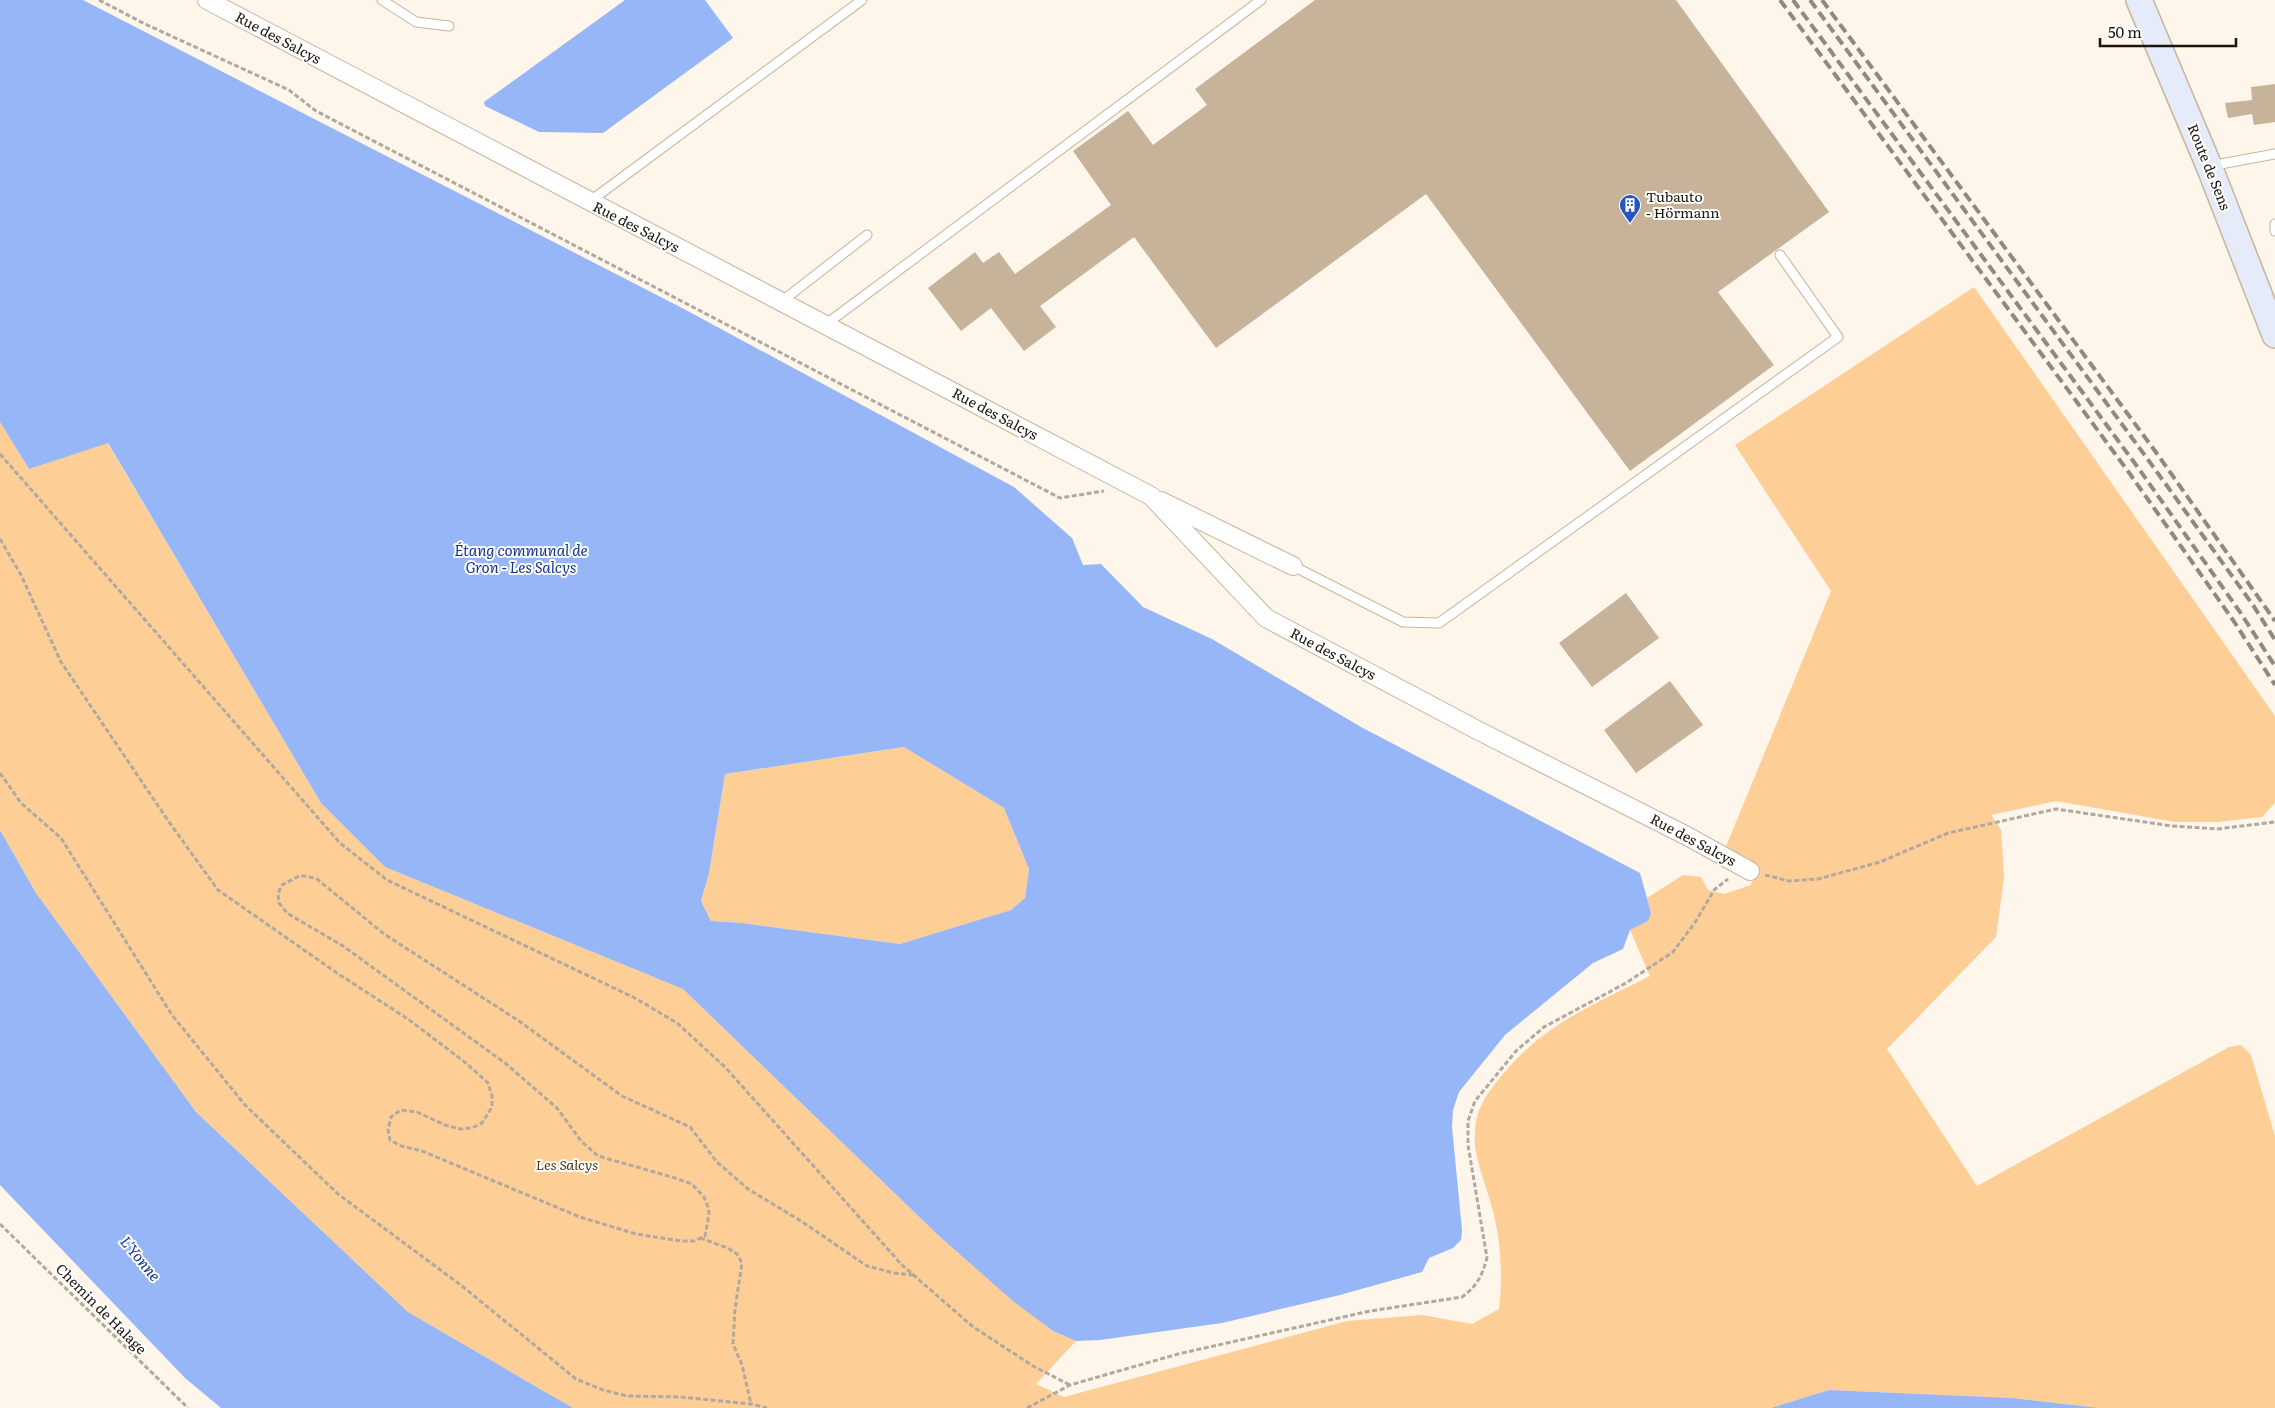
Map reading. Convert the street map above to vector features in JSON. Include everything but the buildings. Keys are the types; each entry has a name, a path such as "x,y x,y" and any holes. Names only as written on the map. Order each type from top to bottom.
{"main road":[{"name":"Route de Sens","path":"2139,0 2210,166 2275,335"}],"street":[{"name":"Rue des Salcys","path":"207,0 588,202 1151,496 1266,618 1479,731 1688,836 1750,871"},
{"path":"1151,496 1293,566"}],"lane":[{"path":"382,0 416,22 448,26"},
{"path":"588,202 862,0"},
{"path":"825,325 1261,0"},
{"path":"2210,166 2275,154"},
{"path":"2275,224 2275,231"},
{"path":"781,302 867,235"},
{"path":"1293,566 1403,622 1439,623 1838,337 1780,255"}],"path":[{"path":"99,0 145,24 289,90 316,111 1060,498 1131,486"},
{"path":"0,454 340,843 387,880 635,998 677,1023 725,1067 902,1265 972,1326 1033,1366 1070,1386"},
{"path":"0,539 21,575 61,662 169,822 218,890 329,968 408,1019 466,1063 488,1083 492,1096 492,1107 482,1122 472,1128 460,1129 445,1125 417,1112 401,1110 391,1117 388,1130 390,1140 401,1146 422,1151 580,1217 636,1234 681,1241 694,1241 704,1236 709,1214 704,1197 692,1184 598,1156 582,1141 557,1108 505,1063 343,946 287,912 279,903 278,893 282,885 298,876 316,879 384,934 519,1022 622,1096 690,1127 717,1162 748,1189 801,1220 867,1266 914,1275"},
{"path":"0,773 20,803 60,838 178,1023 245,1104 338,1194 462,1286 576,1380 627,1396 680,1397 751,1404 767,1408"},
{"path":"1027,1408 1070,1386 1178,1354 1370,1311 1462,1297 1474,1288 1483,1275 1487,1258 1468,1145 1468,1120 1475,1101 1516,1051 1544,1027 1626,983 1673,952 1696,921 1714,890 1731,877 1750,871 1790,881 1818,879 1880,862 1948,833 2056,809 2172,826 2217,829 2275,822"},
{"name":"Chemin de Halage","path":"0,1224 188,1408"},
{"path":"700,1238 728,1248 737,1254 742,1263 735,1309 733,1344 742,1366 751,1404"}],"green space":[{"name":"Les Salcys","path":"1974,287 2275,716 2275,803 2262,817 2218,822 2175,822 2056,801 1991,815 2001,830 2004,877 1996,937 1887,1049 1977,1186 2229,1047 2241,1045 2251,1055 2275,1136 2275,1408 2100,1408 2013,1398 1829,1390 1771,1408 573,1408 408,1312 196,1112 36,893 0,830 0,422 29,469 107,442 321,803 385,867 683,989 938,1235 1053,1331 1076,1341 1036,1384 1064,1397 1347,1321 1422,1315 1472,1324 1499,1309 1501,1285 1498,1235 1475,1145 1478,1114 1490,1090 1519,1056 1553,1028 1590,1006 1650,976 1630,930 1651,913 1647,898 1683,875 1701,877 1708,890 1724,894 1751,885 1753,877 1725,849 1831,591 1735,445"},
{"path":"904,747 1004,808 1029,869 1025,898 1011,910 900,944 742,923 711,921 701,901 709,873 725,774"}],"water":[{"name":"Étang communal de Gron - Les Salcys","path":"0,0 83,0 684,309 1014,487 1072,538 1083,565 1101,564 1143,607 1212,639 1361,727 1640,873 1651,913 1648,921 1630,930 1623,949 1593,963 1505,1035 1459,1092 1453,1110 1452,1127 1462,1230 1461,1240 1453,1248 1429,1258 1422,1272 1340,1295 1222,1323 1100,1340 1076,1341 1053,1331 1013,1301 938,1235 683,989 385,867 321,803 108,443 29,469 0,422","holes":["904,747 1004,808 1029,869 1025,898 1011,910 900,944 742,923 711,921 701,901 709,873 725,774"]},
{"path":"625,0 705,0 733,38 603,133 539,132 485,106 484,102"},
{"name":"L'Yonne","path":"0,830 36,893 196,1112 408,1312 573,1408 221,1408 185,1378 0,1185"},
{"path":"1829,1390 2013,1398 2100,1408 1771,1408"}],"railway":[{"path":"1780,0 2130,474 2233,620 2275,685"},
{"path":"1793,0 2139,469 2240,612 2275,666"},
{"path":"1810,0 2149,461 2253,605 2275,640"},
{"path":"1822,0 2158,455 2275,621"}],"place":[{"name":"Tubauto - Hörmann","path":"1630,224"}]}
